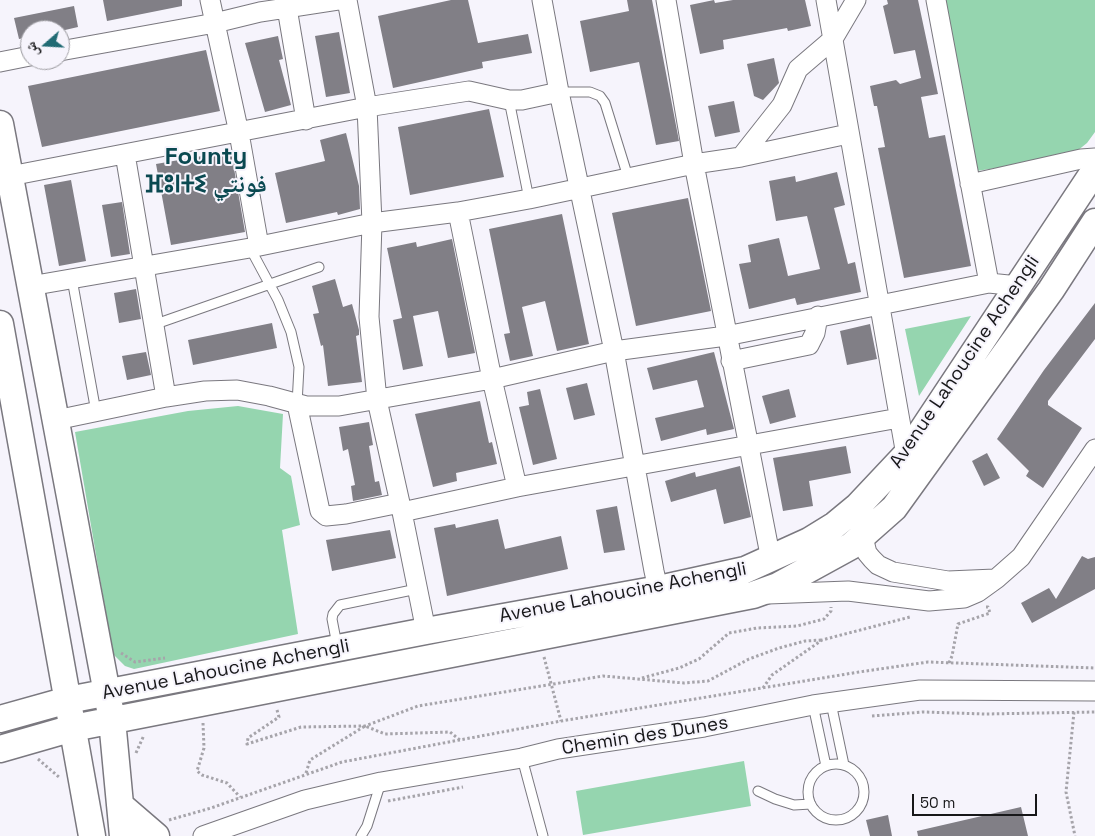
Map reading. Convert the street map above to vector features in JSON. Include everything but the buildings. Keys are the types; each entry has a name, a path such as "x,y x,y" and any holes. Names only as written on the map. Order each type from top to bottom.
{"street":[{"path":"210,0 238,133 254,247"},
{"path":"70,49 215,23 258,6 287,8 338,0"},
{"path":"347,0 367,107 372,223 369,317 377,400 426,631"},
{"path":"542,0 559,92 614,352 661,601"},
{"path":"666,0 726,336 771,560"},
{"path":"826,0 848,134 881,303 906,455"},
{"path":"741,157 779,110 798,69 833,39 856,0"},
{"path":"936,0 989,283"},
{"path":"287,8 306,120"},
{"path":"0,62 20,58"},
{"path":"10,176 367,107 469,91 509,100 522,100 559,92"},
{"path":"0,124 112,720 123,836"},
{"path":"30,286 254,247 372,223 458,212 529,199 628,177 741,157 848,134"},
{"path":"125,154 166,397"},
{"path":"970,184 1080,159 1095,158"},
{"name":"Avenue Lahoucine Achengli","path":"5,747 73,728 661,601 771,560 835,525 858,506 906,455 1095,170"},
{"path":"458,212 492,379 517,487"},
{"name":"Avenue Lahoucine Achengli","path":"0,719 68,700 426,631 661,601 753,595 778,586 820,564 863,537 894,508 1051,290 1095,222"},
{"path":"56,420 166,397 205,391 237,390 298,404 339,406 492,379 614,352 726,336 881,303 989,283 1018,286"},
{"path":"731,361 808,345 816,333 818,316"},
{"path":"0,324 6,393 68,700 92,836"},
{"path":"298,404 320,512 326,516 401,508 899,418"},
{"path":"753,595 848,591 919,600 964,598 978,592 1021,557 1095,450"},
{"path":"863,537 867,553 872,559 878,565 893,572 948,581 996,579"},
{"name":"Chemin des Dunes","path":"203,836 305,800 381,782 522,758 558,749 826,709 920,690 1095,691"},
{"path":"120,805 160,827"}],"lane":[{"path":"559,92 590,92 600,96 628,177"},
{"path":"509,100 529,199"},
{"path":"254,247 285,314 296,349 299,367 298,404"},
{"path":"153,325 319,267"},
{"path":"72,279 96,412"},
{"path":"338,648 332,619 340,605 417,589"},
{"path":"826,709 844,765"},
{"path":"826,709 826,766"},
{"path":"522,758 543,836"},
{"path":"844,765 854,771 861,780 864,791 862,804 854,814 843,820 830,820 818,814 811,804 808,789 814,775 826,766 844,765"},
{"path":"361,836 367,826 381,782"},
{"path":"758,790 775,799 794,805 811,804"}],"path":[{"path":"639,679 679,668 699,659 729,633 757,628 797,626 824,619 831,611 830,601"},
{"path":"949,663 958,624 990,613 988,607 978,610"},
{"path":"306,773 310,760 365,726 418,706 553,686 603,676 684,683 708,681 749,659 779,648 805,641 822,640 913,616 905,614"},
{"path":"763,688 772,675 822,640"},
{"path":"100,660 120,652 135,662 170,657"},
{"path":"542,652 553,686 561,721"},
{"path":"160,827 172,820 342,762 561,721 928,662 1095,668"},
{"path":"826,709 984,714 1095,712"},
{"path":"269,711 277,710 278,717 248,738 248,744 301,727 365,726 385,734 450,732 460,741"},
{"path":"1074,712 1066,792 1075,836"},
{"path":"201,715 204,748 197,771 202,775 227,783 240,797"},
{"path":"203,721 212,720"},
{"path":"136,760 136,752 144,735 152,730"},
{"path":"5,747 23,749 44,763 59,778 62,785"},
{"path":"374,803 451,791 469,785"}],"green space":[{"path":"943,0 1095,0 1095,132 1087,143 1077,151 1052,160 976,171"},
{"path":"971,316 919,396 905,329"},
{"path":"238,406 283,414 280,468 291,476 300,525 282,530 298,634 134,669 125,666 113,654 75,432 188,411"},
{"path":"744,761 751,806 583,835 576,791"}],"district":[{"name":"Founty ⴼⵓⵏⵜⵉ فونتي","path":"206,171"}]}
